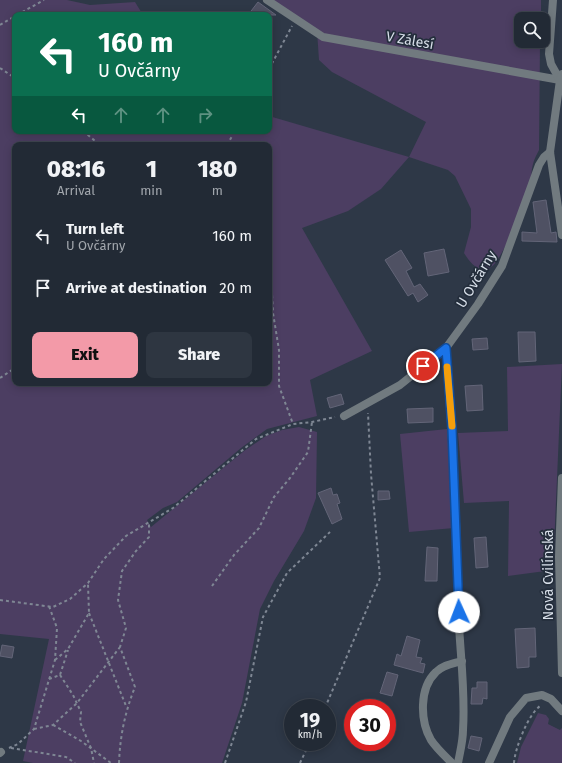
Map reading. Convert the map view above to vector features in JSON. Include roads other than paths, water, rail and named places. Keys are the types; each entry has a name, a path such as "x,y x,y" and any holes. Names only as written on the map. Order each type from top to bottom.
{"street":[{"name":"V Zálesí","path":"267,0 322,37 561,77"},
{"path":"553,0 549,54 551,64 561,77"},
{"name":"U Ovčárny","path":"344,416 400,385 446,348 478,304 502,266 539,165 544,157 550,152 561,77"},
{"path":"550,152 562,235"},
{"path":"446,348 453,437 462,662 463,731 458,763"},
{"name":"Nová Cvilínská","path":"562,478 560,557 562,673"},
{"path":"452,763 431,738 424,718 423,702 431,678 437,671 445,666 462,662"},
{"path":"489,763 510,717 526,698 542,695 551,698 562,711"}]}
